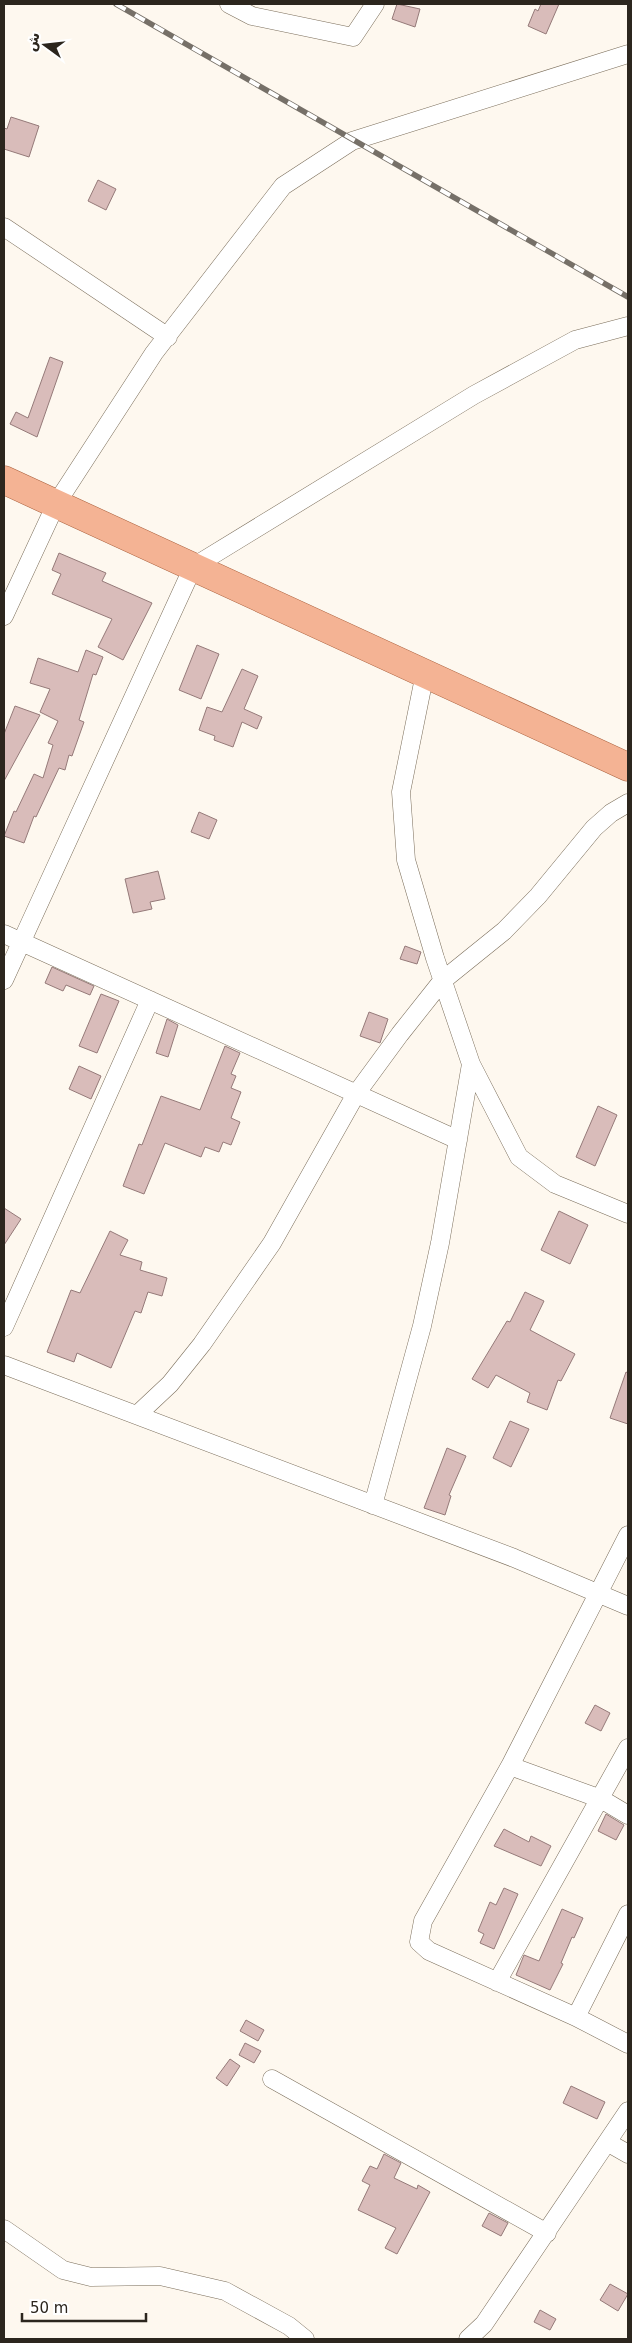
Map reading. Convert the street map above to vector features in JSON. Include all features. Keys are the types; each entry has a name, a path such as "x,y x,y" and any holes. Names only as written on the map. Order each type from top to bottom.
{"main road":[{"path":"4,480 628,767"}],"street":[{"path":"229,4 353,37 375,4"},
{"path":"4,616 56,504 154,353 283,186 352,141 628,54"},
{"path":"4,227 168,337"},
{"path":"4,980 193,567 474,395 575,340 628,326"},
{"path":"425,673 401,792 406,860 442,981 471,1064 519,1158 555,1184 628,1214"},
{"path":"137,1415 170,1384 202,1344 272,1243 356,1094 442,981 504,931 538,896 594,828 611,813 628,804"},
{"path":"4,934 458,1140"},
{"path":"4,1327 150,1000"},
{"path":"374,1505 422,1326 440,1242 471,1064"},
{"path":"4,1365 514,1558 628,1606"},
{"path":"628,1535 510,1766 424,1921 419,1942 429,1951 576,2017 628,2044"},
{"path":"498,1982 628,1748"},
{"path":"510,1766 601,1799 628,1815"},
{"path":"576,2017 628,1914"},
{"path":"272,2079 547,2233"},
{"path":"468,2339 484,2324 628,2111"},
{"path":"607,2142 628,2154"},
{"path":"4,2230 63,2270 91,2277 160,2276 225,2291 289,2326 305,2339"}],"building":[{"path":"397,4 420,9 415,27 392,19"},
{"path":"541,4 559,4 546,34 528,26 535,9 538,11"},
{"path":"11,117 39,126 29,157 4,149 4,128 7,129"},
{"path":"98,180 116,189 106,210 88,201"},
{"path":"50,357 63,362 37,437 10,424 16,412 28,418"},
{"path":"59,553 106,573 102,581 152,603 123,660 98,647 112,619 52,594 61,574 52,570"},
{"path":"197,645 219,654 201,699 179,690"},
{"path":"86,650 103,657 96,675 93,674 79,720 84,722 72,756 69,755 65,770 59,768 36,817 34,816 24,843 4,836 14,811 16,812 34,774 43,778 53,745 48,743 58,721 40,712 50,689 30,683 38,658 78,672"},
{"path":"242,669 258,676 244,709 262,717 257,729 242,722 233,747 214,740 215,736 199,730 207,707 222,712"},
{"path":"15,706 40,715 4,781 4,734"},
{"path":"199,812 217,820 209,839 191,832"},
{"path":"158,871 165,899 150,902 152,909 133,913 125,879"},
{"path":"405,946 421,952 417,964 400,959"},
{"path":"52,967 94,986 90,995 66,985 63,991 45,983"},
{"path":"101,994 119,1001 97,1053 79,1046"},
{"path":"369,1012 388,1019 380,1043 360,1036"},
{"path":"167,1019 178,1025 168,1057 156,1053"},
{"path":"225,1046 240,1053 231,1074 236,1076 231,1088 241,1092 231,1118 240,1122 231,1145 223,1142 219,1152 205,1147 201,1157 165,1143 144,1194 123,1186 139,1144 142,1145 161,1096 200,1110"},
{"path":"79,1066 101,1076 91,1099 69,1089"},
{"path":"598,1106 617,1115 595,1166 576,1157"},
{"path":"4,1208 21,1219 4,1245"},
{"path":"559,1211 588,1225 570,1264 541,1250"},
{"path":"110,1231 128,1240 120,1255 142,1262 140,1270 167,1278 162,1296 148,1292 141,1313 135,1311 111,1368 77,1353 74,1362 47,1352 71,1290 80,1293"},
{"path":"525,1292 544,1301 530,1330 575,1354 561,1381 558,1380 547,1410 527,1402 530,1393 496,1375 488,1388 472,1379 507,1321 510,1322"},
{"path":"626,1372 628,1373 628,1424 610,1418"},
{"path":"510,1421 529,1429 511,1467 493,1458"},
{"path":"447,1448 466,1456 449,1495 451,1496 445,1515 424,1508"},
{"path":"595,1705 610,1713 601,1731 585,1723"},
{"path":"606,1814 624,1825 616,1840 598,1831"},
{"path":"504,1829 529,1842 531,1836 551,1846 541,1866 494,1846"},
{"path":"504,1888 518,1894 494,1949 480,1943 484,1934 478,1931 490,1902 496,1905"},
{"path":"562,1909 583,1918 574,1938 572,1937 561,1963 563,1964 550,1990 516,1975 524,1955 539,1961"},
{"path":"246,2020 264,2030 258,2041 240,2031"},
{"path":"245,2043 261,2051 254,2063 239,2055"},
{"path":"230,2059 240,2066 227,2086 216,2078"},
{"path":"571,2086 605,2102 597,2119 563,2103"},
{"path":"384,2154 401,2163 394,2178 417,2189 418,2185 430,2192 397,2254 385,2248 396,2228 358,2210 370,2185 362,2181 370,2166 377,2169"},
{"path":"489,2213 508,2223 501,2236 482,2226"},
{"path":"610,2284 628,2294 618,2311 600,2300"},
{"path":"540,2310 556,2319 550,2330 534,2322"}],"railway":[{"path":"116,4 628,297"}]}
